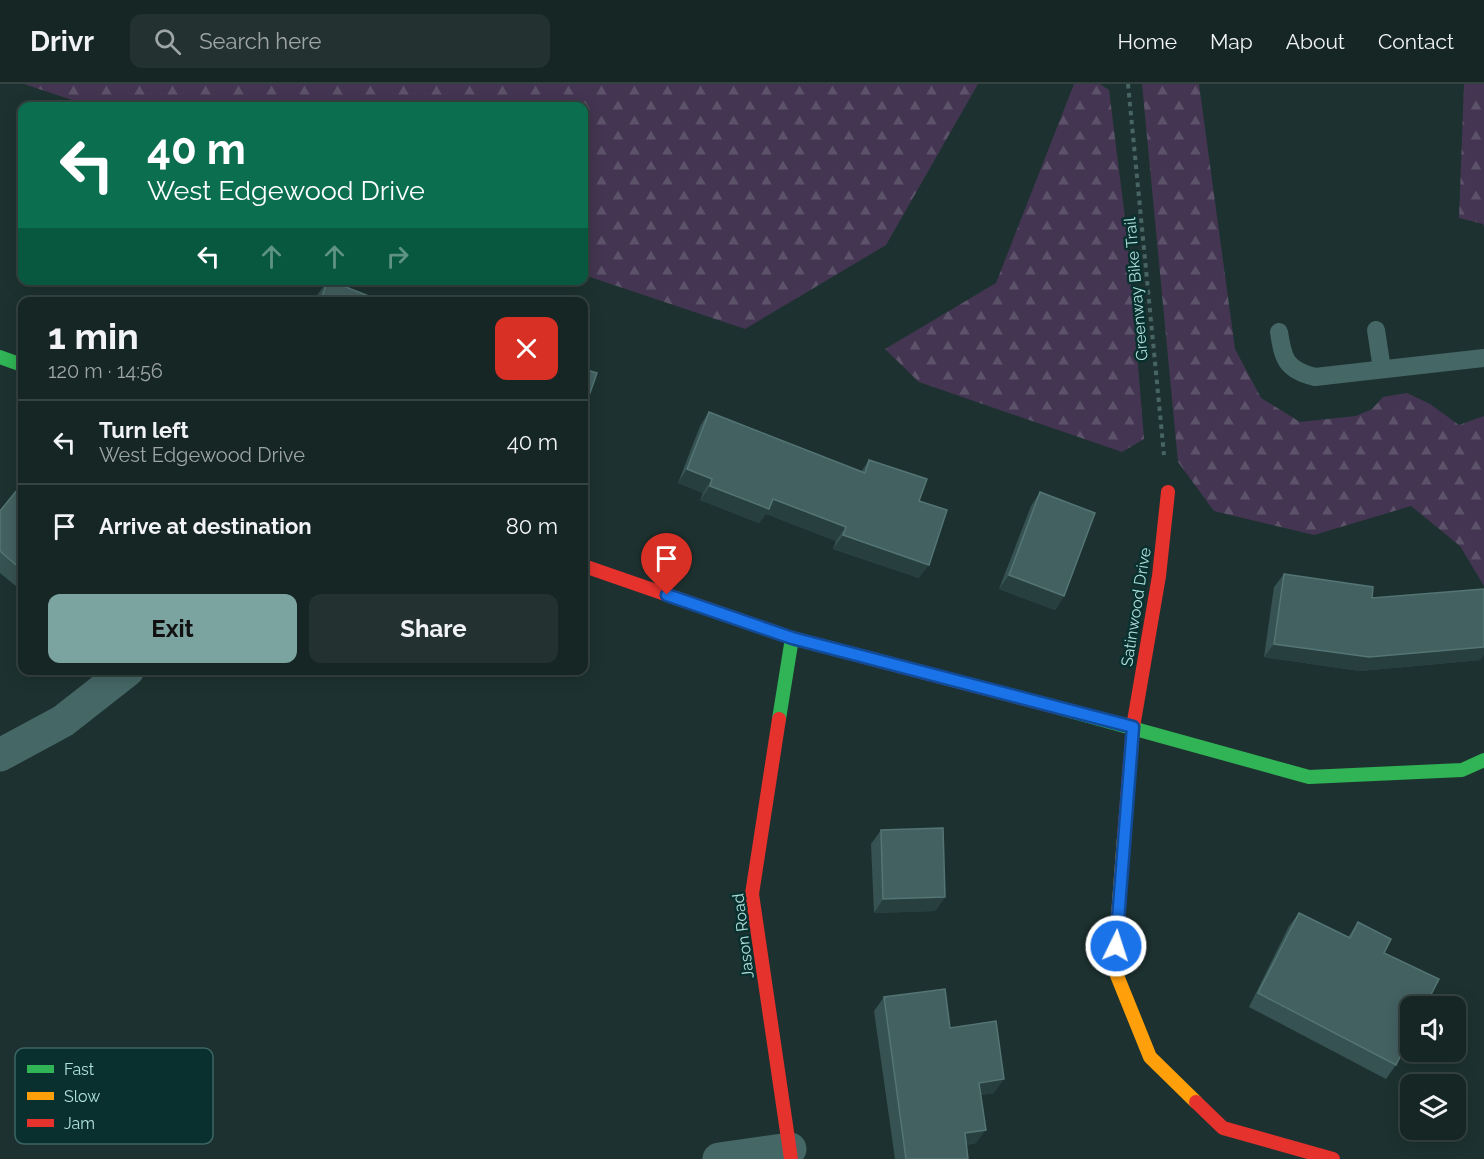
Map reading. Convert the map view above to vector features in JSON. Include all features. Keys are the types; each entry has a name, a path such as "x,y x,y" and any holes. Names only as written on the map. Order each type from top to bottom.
{"street":[{"path":"0,357 18,364"},
{"name":"Satinwood Drive","path":"1168,492 1159,576 1133,727 1114,968 1150,1057 1222,1128 1334,1159"},
{"path":"588,567 792,638 1133,727 1309,777 1461,770 1484,760"},
{"name":"Jason Road","path":"790,1154 752,894 792,638"},
{"path":"0,755 63,721 122,675"},
{"path":"719,1159 790,1154"}],"lane":[{"path":"1376,330 1382,369"},
{"path":"1279,332 1281,349 1287,364 1299,373 1315,377 1484,358"}],"path":[{"name":"Greenway Bike Trail","path":"1128,84 1168,492"}],"green space":[{"path":"24,84 978,84 886,245 745,329 588,276 588,102 78,102"},
{"path":"1074,84 1100,84 1109,90 1128,242 1144,439 1122,452 919,382 885,349 996,283"},
{"path":"1142,84 1199,84 1235,349 1261,398 1300,422 1356,416 1372,409 1383,397 1407,393 1430,404 1459,425 1484,416 1484,586 1460,546 1411,506 1314,535 1214,511 1178,462"},
{"path":"1464,84 1484,84 1484,227 1483,224 1459,218"}],"building":[{"path":"326,285 341,285 371,297 322,297"},
{"path":"588,370 597,373 588,399"},
{"path":"709,412 865,473 869,460 927,479 919,501 947,510 929,565 843,535 846,527 773,499 769,509 710,486 712,479 687,469"},
{"path":"17,490 18,567 0,551 0,511"},
{"path":"1040,492 1095,513 1064,596 1009,575"},
{"path":"1284,574 1373,587 1372,598 1484,589 1484,647 1369,657 1274,644"},
{"path":"943,828 945,897 883,899 881,830"},
{"path":"1299,913 1350,938 1358,922 1391,939 1384,953 1439,979 1430,996 1400,996 1400,1057 1396,1065 1258,993"},
{"path":"945,989 950,1028 996,1021 1004,1079 979,1083 986,1130 965,1133 968,1159 906,1159 884,997"}],"traffic: fast":[{"path":"0,357 18,364"},
{"path":"779,719 792,638"},
{"path":"1063,709 1309,777 1462,770 1484,760"}],"traffic: slow":[{"path":"1124,837 1114,968 1150,1057 1196,1102"}],"traffic: jam":[{"path":"1124,837 1133,727 1159,576 1168,492"},
{"path":"588,567 792,638 1063,709"},
{"path":"779,719 752,894 791,1159"},
{"path":"1196,1102 1223,1128 1333,1159"}],"route":[{"path":"667,595 792,638 1133,727 1116,946"}]}
